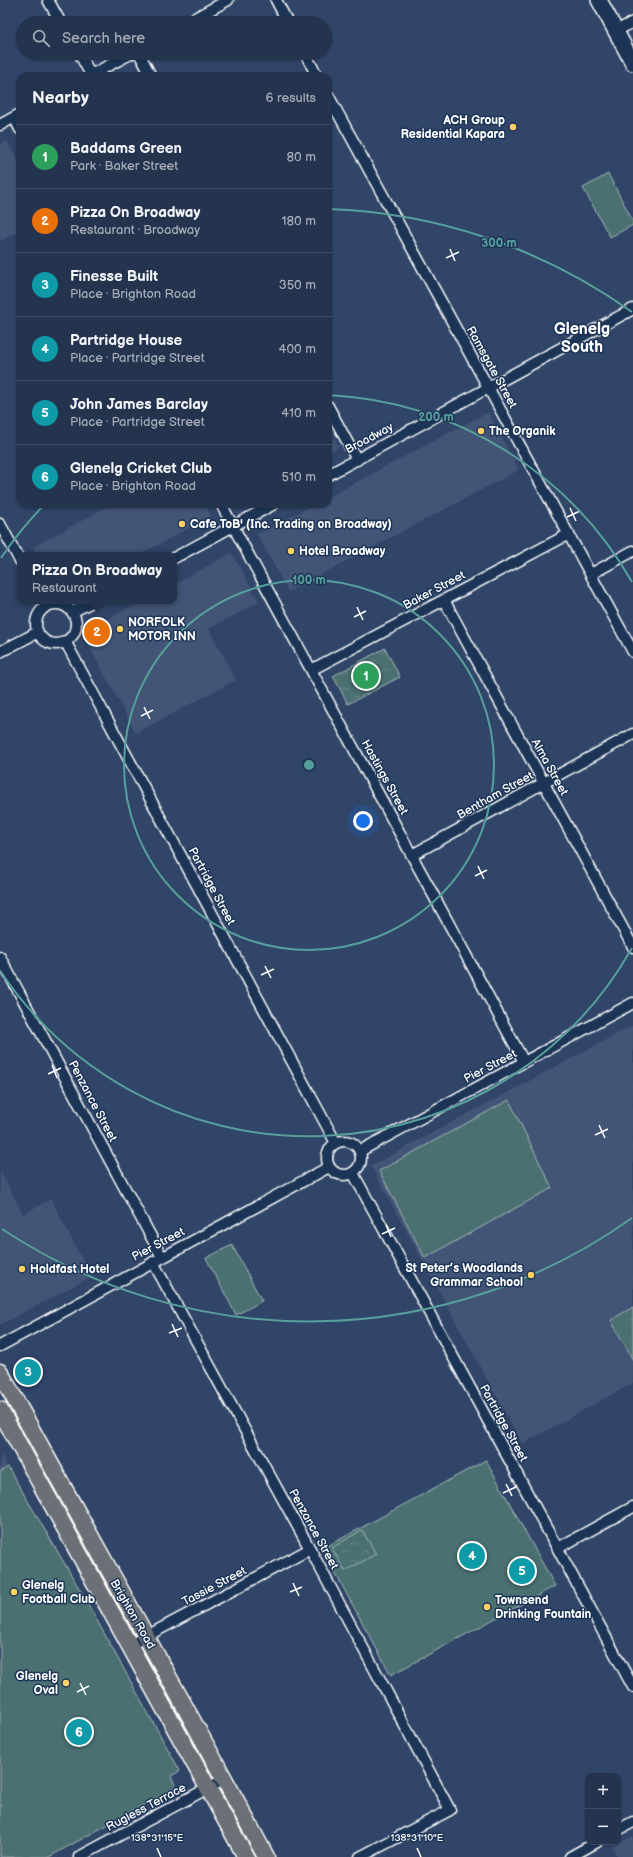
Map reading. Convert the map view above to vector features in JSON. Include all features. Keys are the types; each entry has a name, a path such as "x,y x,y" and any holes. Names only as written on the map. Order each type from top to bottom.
{"main road":[{"name":"Brighton Road","path":"0,1372 100,1556 225,1779 266,1857"},
{"name":"Brighton Road","path":"0,1410 246,1857"},
{"path":"87,1567 92,1570 100,1565 100,1556"},
{"path":"104,1599 102,1593 105,1589 113,1587 119,1590"}],"street":[{"path":"48,0 57,16"},
{"path":"196,16 213,4 228,0"},
{"path":"276,0 284,16"},
{"path":"599,0 633,63"},
{"path":"616,31 633,22"},
{"path":"82,60 88,72"},
{"path":"97,72 119,60"},
{"path":"143,60 149,72"},
{"path":"309,60 315,72"},
{"name":"Ramsgate Street","path":"332,102 633,652"},
{"path":"0,125 16,117"},
{"name":"Broadway","path":"332,473 633,309"},
{"path":"332,413 357,460"},
{"name":"Hastings Street","path":"223,508 524,1062"},
{"path":"177,556 267,508"},
{"path":"0,524 17,555"},
{"name":"Baker Street","path":"311,670 568,534"},
{"path":"591,574 633,551"},
{"name":"Alma Street","path":"444,600 633,947"},
{"path":"43,604 63,605 72,612 76,625 74,632 65,641 59,643 46,641 38,632 37,618 43,604"},
{"path":"72,612 88,604"},
{"path":"0,652 38,632"},
{"name":"Partridge Street","path":"65,641 336,1143"},
{"name":"Bentham Street","path":"412,855 633,734"},
{"name":"Penzance Street","path":"0,957 162,1257"},
{"name":"Pier Street","path":"360,1151 633,1004"},
{"path":"347,1141 357,1146 360,1151 361,1161 357,1170 348,1175 337,1174 329,1166 327,1162 329,1151 336,1143 347,1141"},
{"name":"Pier Street","path":"0,1346 329,1166"},
{"name":"Partridge Street","path":"352,1173 633,1687"},
{"name":"Penzance Street","path":"153,1262 310,1549 450,1810 360,1857"},
{"path":"558,1548 633,1507"},
{"name":"Tassie Street","path":"130,1644 310,1549"},
{"name":"Rugless Terrace","path":"79,1857 225,1779"},
{"path":"621,1828 633,1822"},
{"path":"570,1857 592,1845"}],"shaded area":[{"path":"7,141 16,157 16,233 0,241 0,144"},
{"path":"488,412 519,470 288,592 257,534 307,508 332,508 332,495"},
{"path":"332,434 339,447 332,451"},
{"path":"105,508 207,508 211,516 145,552 36,552 33,547"},
{"path":"232,553 259,602 209,629 236,680 136,733 82,633 135,604 177,604 177,582"},
{"name":"St Peter’s Woodlands Grammar School","path":"633,1025 633,1383 522,1444 371,1166"},
{"path":"0,1170 23,1214 51,1199 91,1277 0,1325"},
{"path":"0,1453 8,1467 0,1472"},
{"path":"633,1836 633,1857 618,1857 612,1847 621,1845 621,1842"}],"green space":[{"path":"608,174 633,221 633,225 610,237 583,188"},
{"path":"385,648 400,677 348,704 333,676"},
{"path":"509,1100 552,1188 425,1258 379,1171"},
{"path":"232,1245 262,1301 236,1315 206,1258"},
{"path":"633,1307 633,1360 611,1320"},
{"path":"486,1460 555,1586 391,1675 322,1549"},
{"name":"Glenelg Oval","path":"8,1467 83,1595 180,1771 171,1776 176,1787 49,1857 0,1857 0,1472"},
{"path":"362,1530 376,1554 345,1571 332,1548"}],"place":[{"name":"ACH Group Residential Kapara","path":"513,127"},
{"name":"The Organik","path":"481,431"},
{"name":"Cafe ToB' (Inc. Trading on Broadway)","path":"182,524"},
{"name":"Hotel Broadway","path":"291,551"},
{"name":"NORFOLK MOTOR INN","path":"120,629"},
{"name":"Pizza On Broadway","path":"97,632"},
{"name":"Baddams Green","path":"366,676"},
{"name":"Holdfast Hotel","path":"22,1269"},
{"name":"St Peter’s Woodlands Grammar School","path":"531,1275"},
{"name":"Finesse Built","path":"28,1372"},
{"name":"Partridge House","path":"472,1556"},
{"name":"John James Barclay","path":"522,1571"},
{"name":"Glenelg Football Club","path":"14,1592"},
{"name":"Townsend Drinking Fountain","path":"487,1607"},
{"name":"Glenelg Oval","path":"66,1683"},
{"name":"Glenelg Cricket Club","path":"79,1732"}],"district":[{"name":"Glenelg South","path":"582,337"}]}
